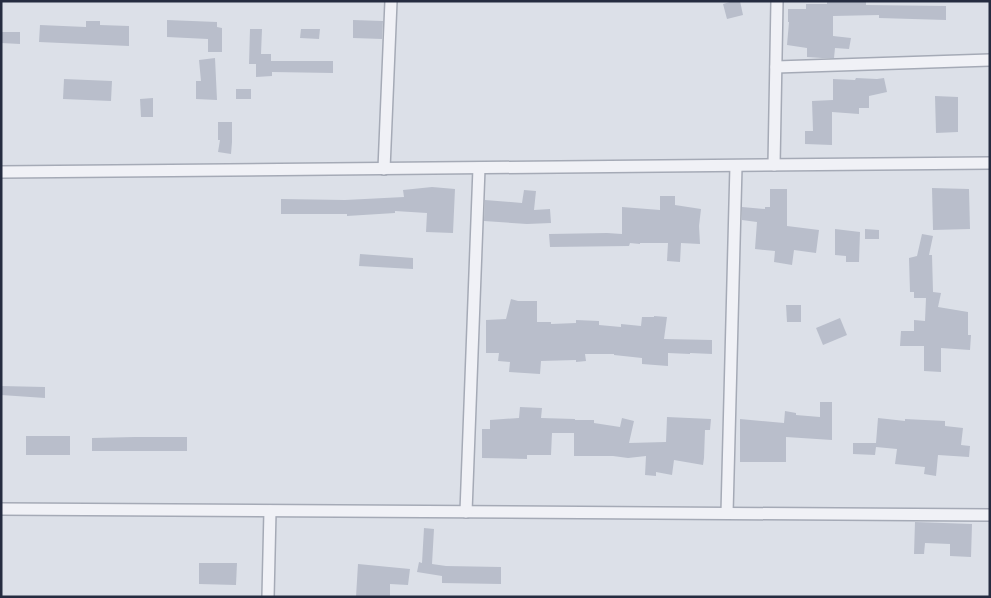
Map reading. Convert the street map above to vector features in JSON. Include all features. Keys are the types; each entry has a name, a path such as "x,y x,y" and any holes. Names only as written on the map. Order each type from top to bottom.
{"street":[{"path":"384,169 391,1"},
{"path":"774,165 777,1"},
{"path":"776,68 990,60"},
{"path":"1,172 990,163"},
{"path":"727,514 736,166"},
{"path":"466,512 479,168"},
{"path":"1,509 990,515"},
{"path":"268,597 270,510"}],"building":[{"path":"740,1 743,15 727,19 723,4"},
{"path":"827,1 866,1 866,5 946,6 946,20 879,18 879,15 833,16 833,36 851,38 849,49 835,48 834,58 822,58 807,57 807,48 787,45 788,9 806,9 806,4 827,4"},
{"path":"167,20 217,22 217,27 222,28 222,52 208,52 208,39 167,37"},
{"path":"353,20 383,21 382,39 353,38"},
{"path":"86,21 100,21 100,25 129,26 129,46 39,42 40,25 86,27"},
{"path":"250,29 262,29 261,54 271,54 271,61 333,61 333,73 272,72 272,76 256,77 256,64 249,64"},
{"path":"301,29 320,29 319,39 300,38"},
{"path":"1,32 20,32 20,44 1,43"},
{"path":"215,58 217,100 196,99 196,81 201,81 199,60"},
{"path":"856,78 884,78 887,92 869,96 869,108 859,108 859,114 832,112 832,145 805,144 805,131 813,131 812,101 833,100 833,79 855,80"},
{"path":"64,79 112,81 111,101 63,99"},
{"path":"236,89 251,89 251,99 236,99"},
{"path":"935,96 958,97 958,132 936,133"},
{"path":"153,98 153,117 141,117 140,99"},
{"path":"218,122 232,122 231,154 218,152 220,140 218,140"},
{"path":"432,187 455,189 453,233 426,232 427,213 395,211 395,213 347,216 347,214 281,214 281,199 345,200 404,197 403,190"},
{"path":"932,188 969,189 970,229 933,230"},
{"path":"770,189 787,189 787,226 819,230 816,253 794,250 792,265 774,262 775,251 755,249 757,222 742,220 742,207 765,209 765,207 770,207"},
{"path":"524,190 536,191 534,210 550,209 551,223 527,224 484,221 485,200 522,203"},
{"path":"660,196 675,196 675,205 701,209 699,226 700,244 681,243 680,262 667,261 668,243 630,243 629,246 550,247 549,234 622,234 622,207 660,210"},
{"path":"835,229 860,232 859,262 846,262 846,256 835,255"},
{"path":"865,229 879,230 879,239 865,239"},
{"path":"922,234 933,236 929,255 932,255 933,292 941,293 938,307 968,312 968,335 971,335 970,350 941,348 941,372 924,371 924,346 900,346 901,331 914,331 914,320 925,321 926,298 914,298 914,292 910,292 909,258 917,256"},
{"path":"360,254 413,258 413,269 359,266"},
{"path":"511,299 537,301 537,322 551,322 551,324 576,323 576,320 599,321 599,325 621,327 621,324 641,326 642,317 667,317 664,339 712,340 712,354 668,353 668,366 642,364 642,358 614,354 585,354 586,361 541,361 540,374 509,372 510,362 498,361 499,353 486,353 486,320 506,319"},
{"path":"786,305 801,305 801,322 787,322"},
{"path":"840,318 847,335 823,345 816,328"},
{"path":"1,386 45,387 45,398 1,395"},
{"path":"820,402 832,402 832,440 786,437 786,462 740,462 740,419 784,423 785,411 796,413 796,415 820,417"},
{"path":"520,407 542,408 541,418 594,420 594,423 620,427 622,418 634,421 629,443 666,442 667,417 711,419 710,430 705,430 703,465 674,460 672,475 656,472 656,476 645,475 646,456 628,458 574,456 574,433 552,433 551,455 527,455 527,459 482,458 482,429 490,429 490,420 519,418"},
{"path":"878,418 905,421 905,419 945,421 945,426 963,428 961,445 970,446 969,457 938,455 936,476 924,474 925,467 895,464 897,449 876,447 875,455 853,454 853,443 876,443"},
{"path":"26,436 70,436 70,455 26,455"},
{"path":"187,437 187,451 92,451 92,438"},
{"path":"915,522 972,524 971,557 950,556 950,544 925,543 924,554 914,554"},
{"path":"424,528 434,529 432,564 501,567 501,584 442,583 442,576 417,572 419,562 422,563"},
{"path":"199,563 237,563 236,585 199,584"},
{"path":"358,564 410,569 408,585 390,584 390,597 356,597"}]}
